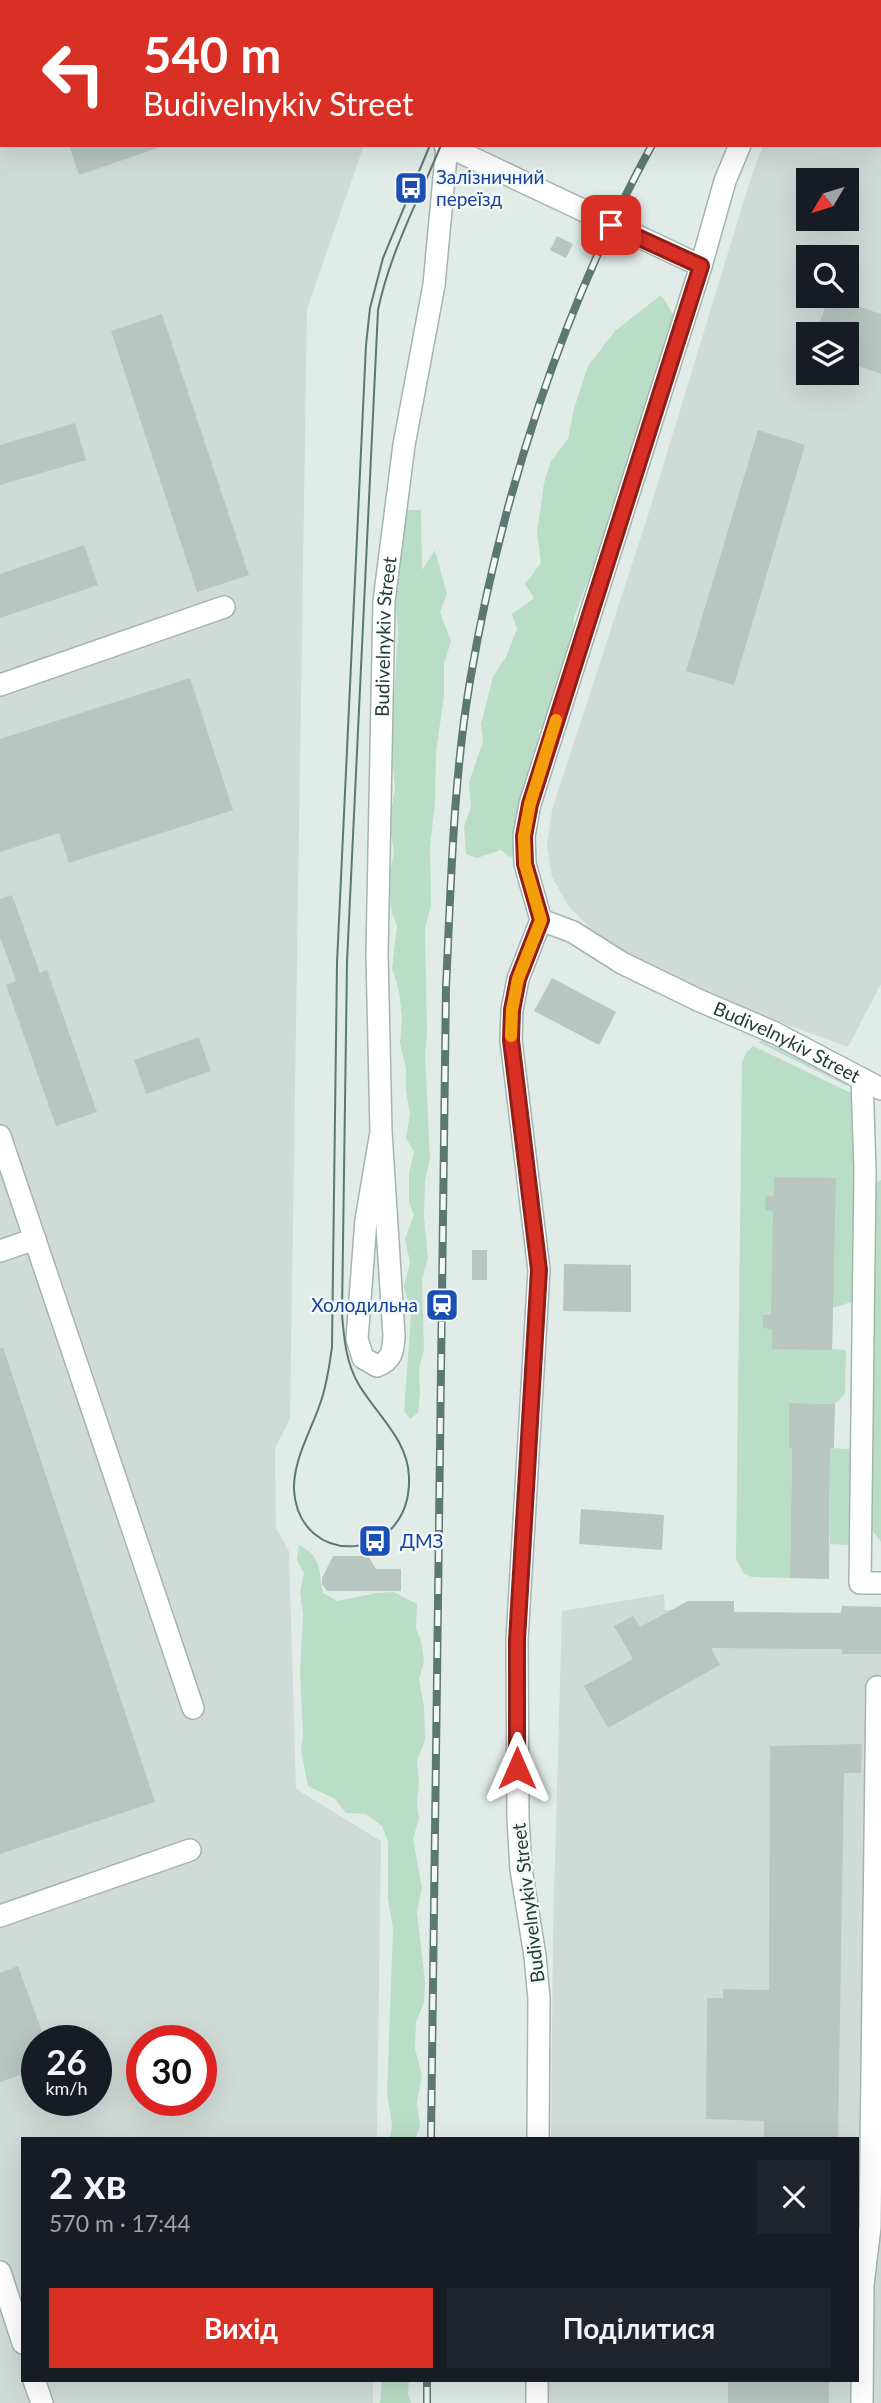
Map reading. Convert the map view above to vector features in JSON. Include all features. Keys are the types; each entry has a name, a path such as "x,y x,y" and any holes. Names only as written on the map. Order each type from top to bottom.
{"street":[{"name":"Budivelnykiv Street","path":"382,1132 366,1220 356,1339 363,1358 377,1366 387,1362 393,1353 394,1336 382,1132 377,954 384,601 404,444 434,285 446,147"},
{"name":"Budivelnykiv Street","path":"448,147 701,266"},
{"path":"541,920 525,864 524,836 530,804 701,266 725,181 739,147"},
{"path":"0,685 223,607"},
{"name":"Budivelnykiv Street","path":"538,2137 539,1998 521,1869 518,1819 517,1640 539,1270 511,1040 512,1010 518,979 541,920 573,932 622,963 775,1033 872,1084"},
{"path":"872,1084 873,1170 860,1583 881,1583"},
{"path":"0,1136 192,1708"},
{"path":"0,1251 35,1239"},
{"path":"862,2403 863,2285 870,2227 877,1688 881,1688"},
{"path":"0,1916 190,1850"},
{"path":"0,2272 21,2337"},
{"path":"35,2382 42,2403"},
{"path":"537,2382 537,2403"}],"shaded area":[{"path":"0,147 363,147 307,309 290,1419 275,1448 276,1528 289,1551 296,1789 381,1841 377,2137 21,2137 21,2382 373,2382 373,2403 0,2403"},
{"path":"762,147 881,147 881,984 848,1047 692,990 620,952 568,906 552,877 547,846 552,810 649,512"},
{"path":"664,1594 665,1610 841,1614 842,1606 881,1607 881,2403 549,2403 549,2382 859,2382 859,2137 551,2137 553,1931 562,1611"}],"green space":[{"path":"661,295 676,319 645,428 634,440 636,453 609,519 598,564 590,575 574,618 572,649 546,724 539,730 537,753 516,855 509,857 501,850 477,858 466,854 464,827 471,806 469,782 483,742 481,724 493,677 507,655 517,629 512,614 534,598 525,584 541,563 537,533 544,483 551,461 568,439 574,409 588,366 615,331"},
{"path":"407,510 421,510 422,570 435,550 447,594 440,612 451,641 444,664 444,697 436,751 435,803 430,846 431,906 425,928 425,1054 430,1158 425,1181 424,1217 428,1259 422,1279 424,1349 419,1369 418,1413 410,1419 404,1411 411,1316 404,1287 410,1262 405,1239 414,1215 409,1203 409,1174 414,1152 406,1138 410,1114 406,1068 400,1043 402,1018 399,991 392,968 397,926 391,909 388,880 394,853 389,822 395,789 390,731 398,633 395,599"},
{"path":"762,1041 836,1076 848,1084 847,1086 758,1042"},
{"path":"753,1046 855,1095 854,1301 833,1308 832,1349 846,1350 845,1394 835,1404 789,1403 789,1447 792,1448 790,1578 752,1577 744,1574 736,1559 742,1063"},
{"path":"881,1180 881,1542 870,1524 875,1183"},
{"path":"830,1448 852,1449 851,1545 830,1544"},
{"path":"299,1545 316,1560 323,1593 337,1601 394,1592 417,1604 416,1629 421,1640 424,1662 419,1679 424,1707 425,1740 417,1761 419,1819 413,1838 422,1888 417,1912 425,1982 424,2003 416,2022 415,2049 422,2075 417,2102 420,2125 416,2137 390,2137 392,2125 387,2094 393,1929 388,1899 388,1842 382,1826 366,1814 346,1813 335,1799 308,1786 301,1750 303,1734 300,1673 303,1615 300,1592 304,1573 297,1560"},
{"path":"382,2382 409,2382 411,2403 380,2403"}],"building":[{"path":"70,147 158,147 158,148 79,175"},
{"path":"557,236 573,244 566,258 550,250"},
{"path":"859,306 881,314 881,374 859,366 859,322 820,322 825,308"},
{"path":"162,314 249,575 197,592 111,331"},
{"path":"75,423 86,460 0,485 0,445"},
{"path":"758,430 805,445 734,685 686,671"},
{"path":"84,545 98,585 0,618 0,574"},
{"path":"190,678 233,810 69,863 59,833 0,852 0,739"},
{"path":"12,895 40,973 47,970 97,1112 56,1126 6,985 16,981 0,937 0,899"},
{"path":"552,978 616,1012 599,1045 534,1011"},
{"path":"199,1037 211,1071 146,1094 134,1060"},
{"path":"774,1177 836,1178 832,1350 772,1349 772,1329 763,1328 763,1315 771,1315 773,1211 765,1210 766,1196 774,1196"},
{"path":"472,1250 487,1250 487,1280 472,1280"},
{"path":"564,1264 631,1265 631,1312 563,1311"},
{"path":"3,1347 155,1802 0,1854 0,1348"},
{"path":"789,1403 835,1404 834,1448 830,1448 829,1579 790,1578 792,1448 789,1448"},
{"path":"581,1509 664,1515 662,1550 579,1544"},
{"path":"333,1556 368,1556 376,1569 401,1569 401,1591 327,1591 322,1584 322,1578"},
{"path":"688,1601 734,1601 734,1612 841,1613 842,1606 881,1607 881,1654 842,1654 842,1649 711,1648 720,1665 608,1728 584,1686 633,1659 614,1626 633,1616 640,1627"},
{"path":"862,1744 861,1773 844,1773 838,2137 764,2137 764,2121 706,2119 707,1998 723,1998 723,1989 769,1990 770,1746"},
{"path":"18,1966 40,2025 21,2025 21,2075 0,2082 0,1973"},
{"path":"728,2382 829,2382 829,2403 728,2403"}],"tram line":[{"path":"429,147 383,258 370,308 366,345 337,963 332,1347 324,1390 299,1457 294,1479 300,1516 314,1534 333,1544 354,1546 375,1540 393,1527 405,1506 409,1477 403,1451 359,1385 351,1368 346,1351 342,1314 347,962 378,310 397,247 440,147"}],"railway":[{"path":"431,2137 446,987 453,834 464,719 483,612 499,543 539,406 590,272 651,147"},
{"path":"427,2382 427,2403"}],"slow traffic":[{"path":"511,1036 512,1010 518,979 541,920 525,864 524,836 530,804 556,720"}],"place":[{"name":"Залізничний переїзд","path":"411,188"},
{"name":"Холодильна","path":"442,1305"},
{"name":"ДМЗ","path":"375,1541"}],"route":[{"path":"517,1768 517,1640 539,1270 511,1040 512,1010 518,979 541,920 525,864 524,836 530,804 701,266 611,225"}]}
